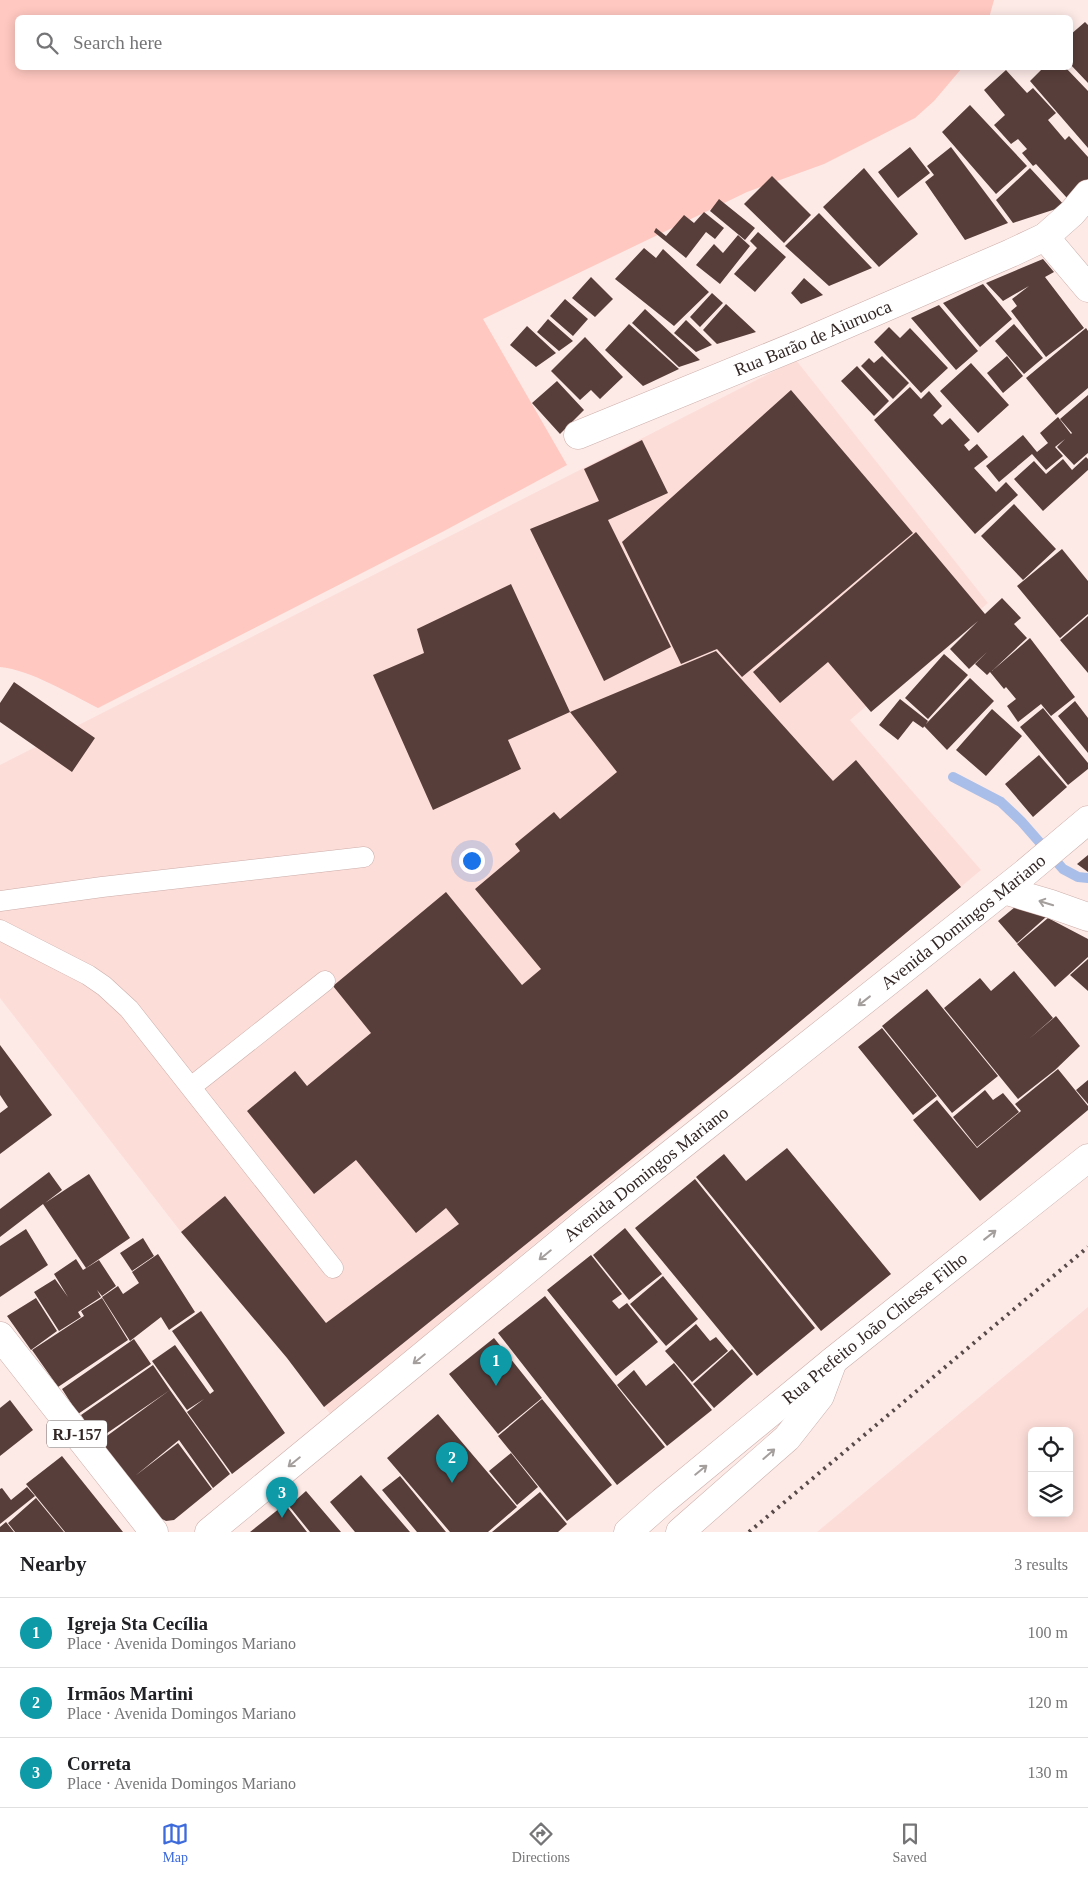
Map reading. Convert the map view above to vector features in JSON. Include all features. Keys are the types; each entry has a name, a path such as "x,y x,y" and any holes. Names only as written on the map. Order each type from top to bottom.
{"main road":[{"name":"Rua Barão de Aiuruoca","path":"578,434 803,343 1045,237 1072,213 1088,194"},
{"path":"1045,237 1088,288"},
{"name":"Avenida Domingos Mariano","path":"209,1532 590,1218 1004,890 1083,824"},
{"path":"1004,890 1051,904 1088,918"},
{"name":"Rua Prefeito João Chiesse Filho","path":"628,1532 834,1360 1088,1158"},
{"name":"RJ-157","path":"0,1336 154,1532"},
{"path":"680,1532 787,1438 820,1396 834,1360"},
{"name":"Rua Prefeito João Chiesse Filho","path":"613,1532 663,1501"}],"lane":[{"path":"0,901 102,887 364,857"},
{"path":"0,930 88,975 104,986 129,1009 333,1268"},
{"path":"191,1087 325,981"}],"shaded area":[{"path":"0,0 994,0 990,15 15,15 15,70 960,70 934,101 915,118 824,164 747,192 483,319 567,465 444,531 98,708 37,678 12,669 0,667"},
{"path":"796,360 988,603 850,720 981,870 331,1415 287,1358 181,1232 0,998 0,765"},
{"path":"1088,1307 1088,1532 817,1532"}],"building":[{"path":"1085,22 1088,25 1088,83 1073,67 1073,32"},
{"path":"1006,70 1027,93 1033,88 1056,113 1048,120 1065,140 1069,136 1088,157 1088,179 1067,198 1036,164 1033,166 1022,153 1027,149 1018,139 1011,144 994,125 1005,115 984,90"},
{"path":"1041,70 1068,70 1088,91 1088,148 1030,81"},
{"path":"970,105 1027,166 996,194 942,132"},
{"path":"910,147 930,173 898,198 878,172"},
{"path":"951,147 1008,223 965,240 925,182 934,175 927,166"},
{"path":"864,168 918,234 879,267 823,207"},
{"path":"1030,168 1065,206 1013,223 996,200"},
{"path":"772,176 811,215 784,243 744,204"},
{"path":"719,199 755,228 745,240 710,211"},
{"path":"704,212 724,228 715,239 706,232 686,258 654,232 656,228 666,236 684,215 694,223"},
{"path":"819,213 872,268 829,286 785,246"},
{"path":"758,232 786,257 755,292 734,274 757,248 750,241"},
{"path":"738,235 750,246 720,284 696,265 714,244 723,253"},
{"path":"644,248 656,258 663,249 709,292 674,326 615,279"},
{"path":"1043,259 1054,272 1045,277 1084,328 1046,357 1011,311 1017,306 1012,299 1029,286 1003,301 986,283"},
{"path":"591,277 613,299 595,317 572,298"},
{"path":"804,278 823,295 801,304 791,293"},
{"path":"983,284 1012,319 980,347 943,303"},
{"path":"712,293 723,303 700,327 690,317"},
{"path":"565,299 588,319 573,336 550,316"},
{"path":"726,304 756,332 717,344 703,330"},
{"path":"939,305 978,351 956,370 911,318"},
{"path":"645,309 700,360 679,367 632,323"},
{"path":"548,319 573,341 559,351 537,332"},
{"path":"686,320 712,345 696,352 674,333"},
{"path":"629,324 679,369 643,386 605,350"},
{"path":"1014,324 1043,358 1024,374 995,341"},
{"path":"527,326 556,353 536,367 510,345"},
{"path":"889,327 900,338 910,328 948,368 921,393 874,342"},
{"path":"1086,328 1088,331 1088,388 1056,415 1026,378"},
{"path":"585,337 623,377 600,399 591,390 580,400 551,371"},
{"path":"882,356 909,383 893,399 861,366 869,358 874,363"},
{"path":"1007,356 1023,376 1003,393 987,373"},
{"path":"971,363 1009,405 978,433 940,391"},
{"path":"857,366 889,401 874,416 841,381"},
{"path":"557,381 584,410 560,434 532,403"},
{"path":"910,387 921,399 929,391 942,406 933,415 942,425 950,418 970,440 964,445 969,451 977,444 988,457 974,468 996,492 1006,482 1018,495 975,534 874,420"},
{"path":"791,390 913,533 742,677 717,649 681,664 622,542"},
{"path":"1088,395 1088,453 1074,465 1057,447 1065,439 1055,447 1063,456 1046,470 1032,454 999,482 986,466 1023,435 1037,452 1048,443 1040,433 1058,417 1071,434 1060,419"},
{"path":"642,440 668,493 608,520 671,647 604,681 530,529 599,501 584,469"},
{"path":"1086,457 1088,459 1088,470 1043,511 1014,479 1034,461 1046,474 1063,459 1072,470"},
{"path":"1014,504 1056,549 1023,580 981,536"},
{"path":"916,532 985,614 1002,598 1021,618 1014,624 1027,638 992,671 1030,638 1075,697 1051,716 1041,704 1018,722 1007,706 1016,699 1006,687 1004,689 990,672 987,675 975,664 987,652 969,669 950,649 978,621 871,712 828,662 780,703 753,672"},
{"path":"1062,549 1088,581 1088,614 1060,638 1017,586"},
{"path":"511,584 570,712 508,740 521,769 433,810 373,675 424,653 417,629"},
{"path":"1088,616 1088,673 1060,640"},
{"path":"716,651 833,781 856,760 961,887 735,1076 324,1407 287,1358 181,1232 225,1196 326,1323 459,1224 446,1208 416,1233 356,1160 314,1194 247,1111 295,1071 307,1086 371,1033 333,986 446,892 522,985 541,969 475,889 520,851 515,844 554,812 560,819 617,772 570,712"},
{"path":"944,654 968,675 928,719 905,698"},
{"path":"970,678 994,701 947,750 924,726"},
{"path":"14,682 95,738 72,772 0,722 0,703"},
{"path":"900,699 928,721 923,728 913,721 898,740 879,725"},
{"path":"1075,701 1088,718 1088,753 1058,716"},
{"path":"1043,708 1088,763 1088,769 1068,785 1020,727"},
{"path":"992,709 1022,736 986,776 956,750"},
{"path":"1039,755 1067,787 1033,817 1005,784"},
{"path":"1088,855 1088,872 1077,864"},
{"path":"1015,907 1046,917 1017,943 998,921"},
{"path":"1048,918 1088,939 1088,957 1055,987 1017,944"},
{"path":"1088,959 1088,991 1070,975"},
{"path":"1014,971 1053,1018 1029,1039 1056,1016 1080,1046 1055,1070 1018,1099 944,1008 980,978 991,991"},
{"path":"927,989 998,1076 952,1113 882,1026"},
{"path":"882,1028 937,1096 913,1115 858,1047"},
{"path":"0,1045 52,1115 0,1154 0,1113 8,1107 0,1095"},
{"path":"1058,1069 1088,1106 1088,1110 980,1201 913,1120 937,1100 977,1148 1021,1111 1015,1104"},
{"path":"1088,1080 1088,1104 1076,1090"},
{"path":"985,1090 993,1100 1003,1093 1019,1112 977,1147 953,1117"},
{"path":"787,1148 891,1274 821,1331 696,1177 724,1154 746,1181"},
{"path":"49,1172 62,1190 45,1203 89,1174 130,1238 86,1268 43,1204 0,1237 0,1209"},
{"path":"695,1179 815,1328 757,1376 635,1228"},
{"path":"625,1228 662,1274 629,1300 593,1255"},
{"path":"26,1229 48,1265 0,1297 0,1246"},
{"path":"143,1238 154,1256 132,1271 120,1253"},
{"path":"158,1254 195,1312 169,1330 161,1317 130,1341 102,1297 118,1286 123,1294 139,1283 132,1272"},
{"path":"591,1255 622,1294 612,1301 619,1309 627,1303 658,1342 616,1376 547,1290"},
{"path":"76,1259 83,1270 99,1260 116,1286 102,1296 97,1290 101,1297 78,1312 81,1317 59,1331 34,1292 55,1279 68,1297 54,1274"},
{"path":"663,1276 698,1319 666,1346 630,1304"},
{"path":"545,1296 665,1447 617,1485 498,1333"},
{"path":"36,1298 57,1331 31,1350 7,1316"},
{"path":"102,1298 128,1340 58,1387 32,1350 84,1316 81,1311"},
{"path":"201,1311 285,1433 232,1474 187,1412 204,1399 187,1410 152,1361 175,1345 210,1394 214,1391 172,1331"},
{"path":"696,1324 710,1341 716,1337 728,1351 692,1382 665,1351"},
{"path":"494,1338 542,1398 498,1434 449,1374"},
{"path":"134,1339 151,1364 78,1414 62,1389"},
{"path":"732,1349 753,1374 714,1408 693,1384"},
{"path":"674,1363 712,1410 667,1446 617,1385 634,1370 646,1386"},
{"path":"153,1365 170,1390 97,1440 81,1415"},
{"path":"170,1390 230,1474 213,1488 179,1440 135,1476 178,1443 212,1489 174,1520 166,1521 158,1517 100,1441"},
{"path":"542,1399 612,1485 567,1521 498,1436"},
{"path":"10,1400 33,1430 0,1456 0,1408"},
{"path":"438,1414 517,1507 488,1532 450,1532 387,1458"},
{"path":"511,1453 538,1487 517,1505 489,1471"},
{"path":"62,1456 123,1532 65,1532 26,1484"},
{"path":"361,1475 410,1532 355,1532 330,1502"},
{"path":"400,1476 446,1532 417,1532 382,1490"},
{"path":"27,1487 35,1496 0,1524 0,1489 2,1488 11,1500"},
{"path":"306,1491 341,1532 310,1532 289,1506"},
{"path":"540,1492 567,1524 558,1532 492,1532"},
{"path":"36,1498 64,1532 15,1532 8,1523"},
{"path":"285,1504 307,1532 250,1532"},
{"path":"6,1522 14,1532 0,1532 0,1527"}],"waterway":[{"path":"953,777 1001,802 1021,821 1063,869 1078,877 1088,878"}],"railway":[{"path":"749,1532 1088,1247"}],"place":[{"name":"Igreja Sta Cecília","path":"496,1386"},
{"name":"Irmãos Martini","path":"452,1483"},
{"name":"Correta","path":"282,1518"}]}
